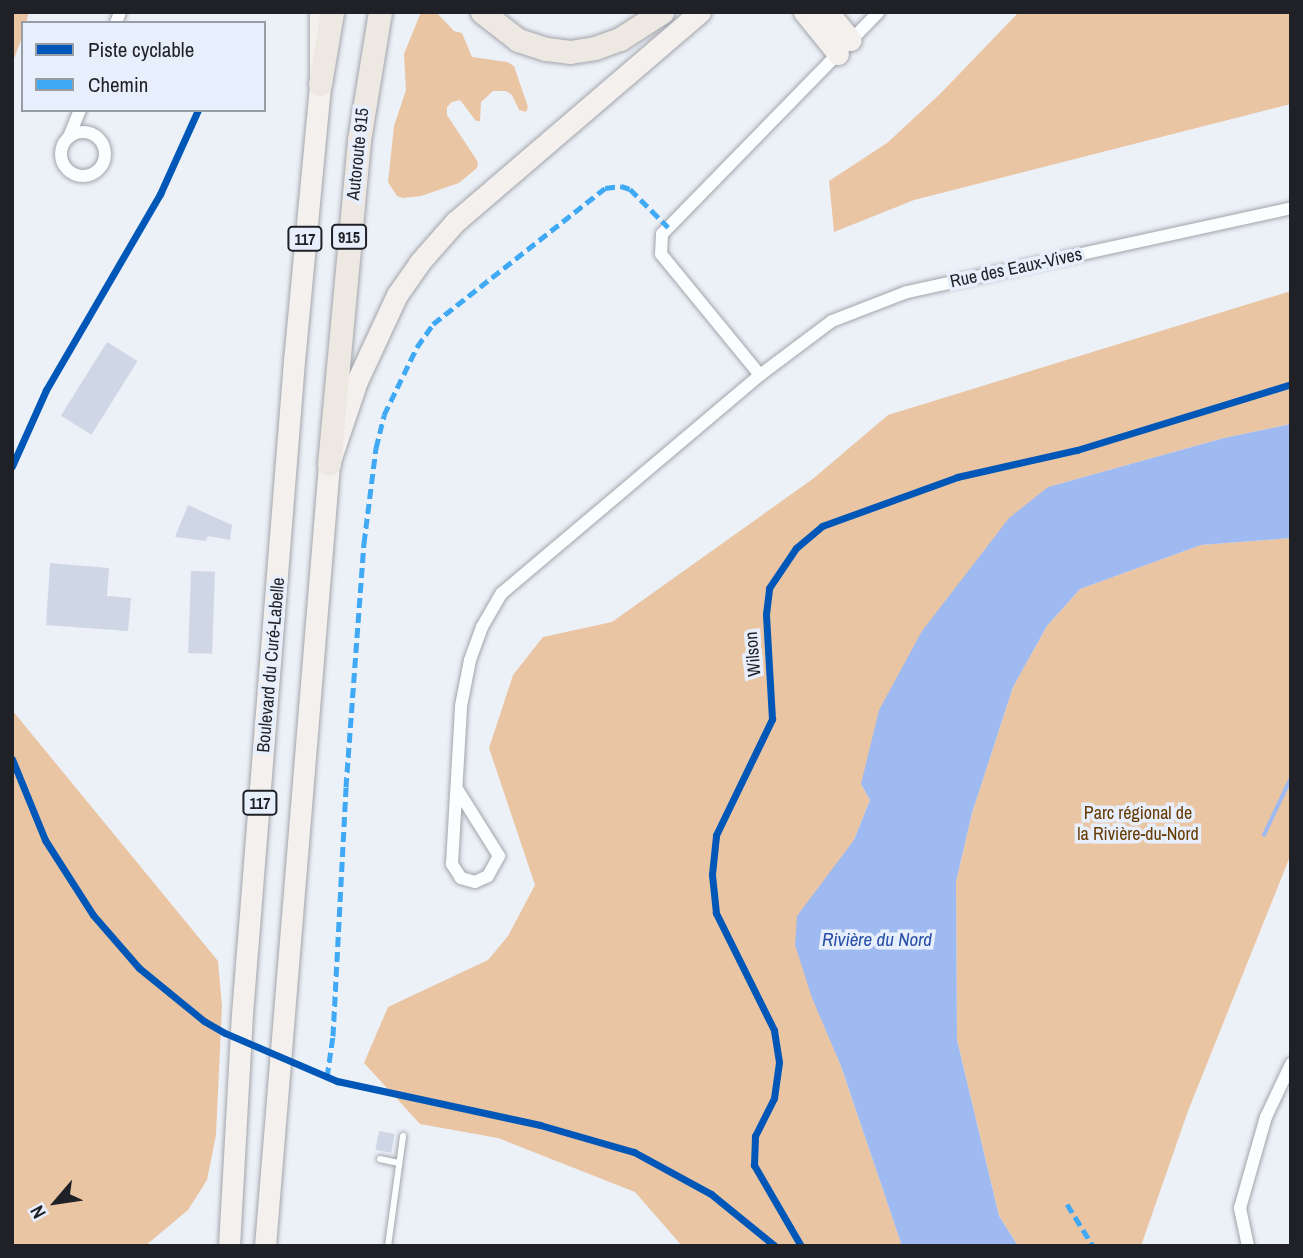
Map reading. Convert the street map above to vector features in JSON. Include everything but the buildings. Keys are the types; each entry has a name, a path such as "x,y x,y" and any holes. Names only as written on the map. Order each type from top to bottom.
{"highway":[{"path":"320,84 332,12"},
{"name":"Autoroute 915","path":"329,464 360,129 380,12"},
{"path":"482,12 508,34 527,44 570,51 612,42 661,13"}],"main road":[{"name":"Boulevard du Curé-Labelle","path":"229,1246 242,1014 294,361 320,84 320,12"},
{"path":"329,464 375,337 397,295 430,250 483,195 700,12"},
{"path":"804,12 845,47"},
{"path":"828,12 845,47"},
{"name":"117","path":"265,1246 329,464"}],"street":[{"path":"761,375 660,254 662,234 879,12"},
{"path":"69,137 79,112"},
{"name":"Rue des Eaux-Vives","path":"457,789 499,856 488,876 475,882 461,878 452,864 461,706 470,660 482,627 502,593 761,375 832,321 907,292 1291,208"},
{"path":"1248,1246 1240,1208 1266,1117 1291,1064"}],"lane":[{"path":"388,1246 403,1136"},
{"path":"380,1159 399,1163"}],"green space":[{"path":"12,12 29,12 27,21 21,21 21,40 12,64"},
{"path":"421,12 436,12 454,31 462,33 472,57 507,62 514,66 528,107 526,112 519,110 512,95 506,91 493,91 481,102 480,121 476,121 460,100 452,102 447,107 447,115 478,162 477,168 459,183 421,196 403,198 397,196 388,182 394,126 406,90 404,54"},
{"path":"1019,12 1291,12 1291,104 914,200 834,232 829,181 887,143 940,94"},
{"path":"1291,291 1291,424 1224,438 1048,487 861,784 870,800 854,840 811,993 841,1066 902,1246 682,1246 635,1192 498,1138 420,1124 364,1063 388,1007 488,960 508,936 535,885 489,748 513,675 543,637 612,622 814,478 888,415"},
{"name":"Parc régional de la Rivière-du-Nord","path":"1291,538 1291,854 1188,1111 1141,1246 1018,1246 999,1216 957,1040 956,882 972,813 1013,687 1047,626 1080,589 1201,545"},
{"path":"12,710 218,961 222,1006 216,1135 207,1180 188,1210 145,1246 12,1246"}],"water":[{"name":"Rivière du Nord","path":"1291,424 1291,538 1201,545 1080,589 1047,626 1013,687 972,813 956,882 957,1040 999,1216 1018,1246 902,1246 841,1066 812,998 795,945 797,916 854,840 870,800 861,784 879,710 922,631 1009,518 1048,487 1224,438"}],"waterway":[{"name":"Rivière du Nord","path":"1264,835 1291,778"}],"marked path":[{"path":"327,1077 333,1036 346,787 364,543 376,448 384,415 417,347 433,324 605,188 621,186 630,189 668,227"},
{"path":"1067,1204 1093,1246"}],"cycle path":[{"path":"12,466 46,390 160,194 197,112"},
{"name":"Wilson","path":"801,1246 754,1165 755,1136 774,1098 779,1062 774,1030 716,913 712,874 716,835 772,719 766,614 769,588 796,548 822,526 957,477 1077,450 1291,384"},
{"path":"12,759 45,840 93,915 139,968 204,1021 225,1033 337,1081 540,1125 634,1152 711,1194 775,1246"}]}
